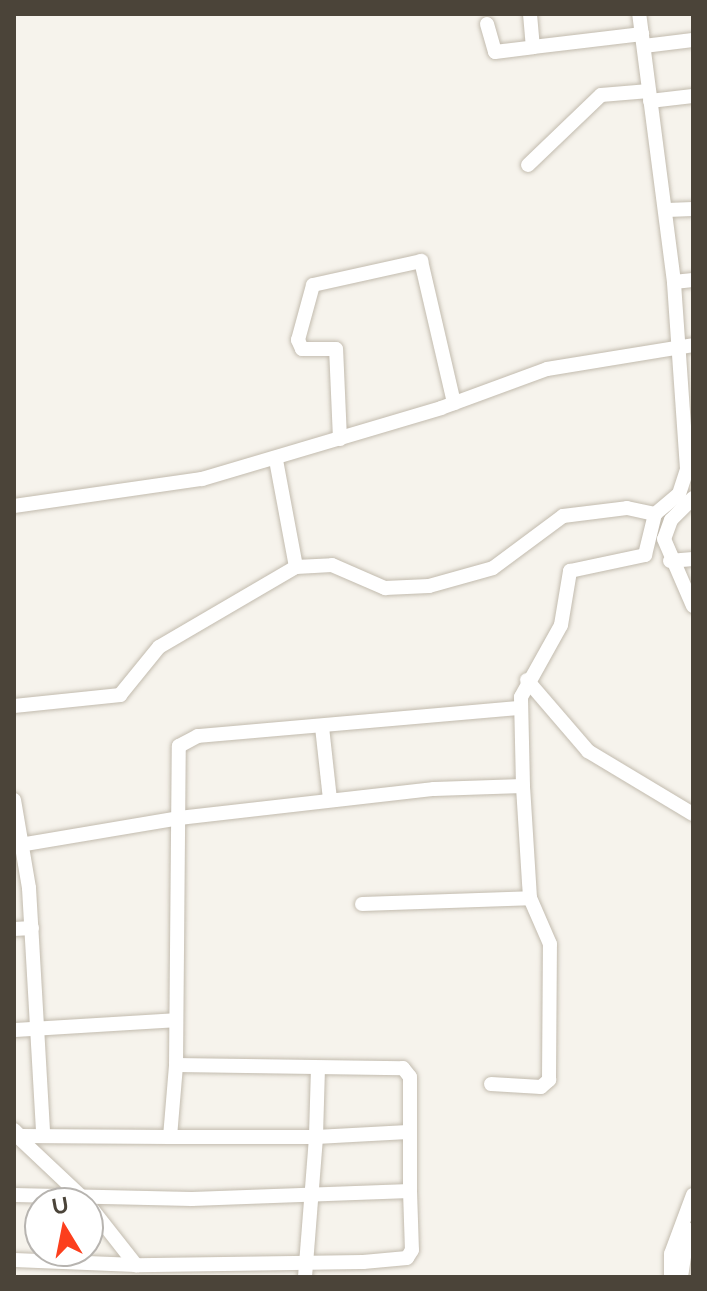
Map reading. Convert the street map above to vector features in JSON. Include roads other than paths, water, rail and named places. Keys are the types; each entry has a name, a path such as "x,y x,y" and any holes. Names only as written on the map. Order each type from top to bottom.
{"street":[{"path":"530,14 533,47"},
{"path":"491,1084 541,1087 549,1080 550,944 530,898 523,786 520,708 527,680 561,625 570,571 645,555 655,514 679,494 687,478 686,345 674,282 639,14"},
{"path":"487,24 495,52 643,40 693,40"},
{"path":"528,165 601,95 693,96"},
{"path":"667,210 693,209"},
{"path":"340,439 336,349 299,346 300,318 313,285 421,261 454,403"},
{"path":"674,282 693,280"},
{"path":"14,506 179,483 276,460 454,403 547,369 686,345"},
{"path":"276,460 296,567"},
{"path":"693,498 666,529 670,561 693,606"},
{"path":"14,706 120,695 159,647 296,567 332,565 397,590 429,586 493,568 563,516 627,508 655,514"},
{"path":"670,561 693,559"},
{"path":"527,680 588,751 693,814"},
{"path":"170,1137 176,1065 177,753 185,739 520,708"},
{"path":"322,727 330,800"},
{"path":"19,845 179,818 330,800 523,786"},
{"path":"14,800 32,928 43,1134"},
{"path":"362,904 530,898"},
{"path":"14,929 32,928"},
{"path":"14,1030 176,1020"},
{"path":"14,1260 306,1270 411,1256 410,1077 403,1068 176,1065"},
{"path":"306,1270 313,1197 318,1068"},
{"path":"16,1134 316,1137 408,1132"},
{"path":"16,1134 71,1187"},
{"path":"104,1201 313,1197 410,1191"},
{"path":"671,1277 671,1254 693,1195"},
{"path":"681,1277 693,1221"},
{"path":"104,1224 136,1265"}]}
